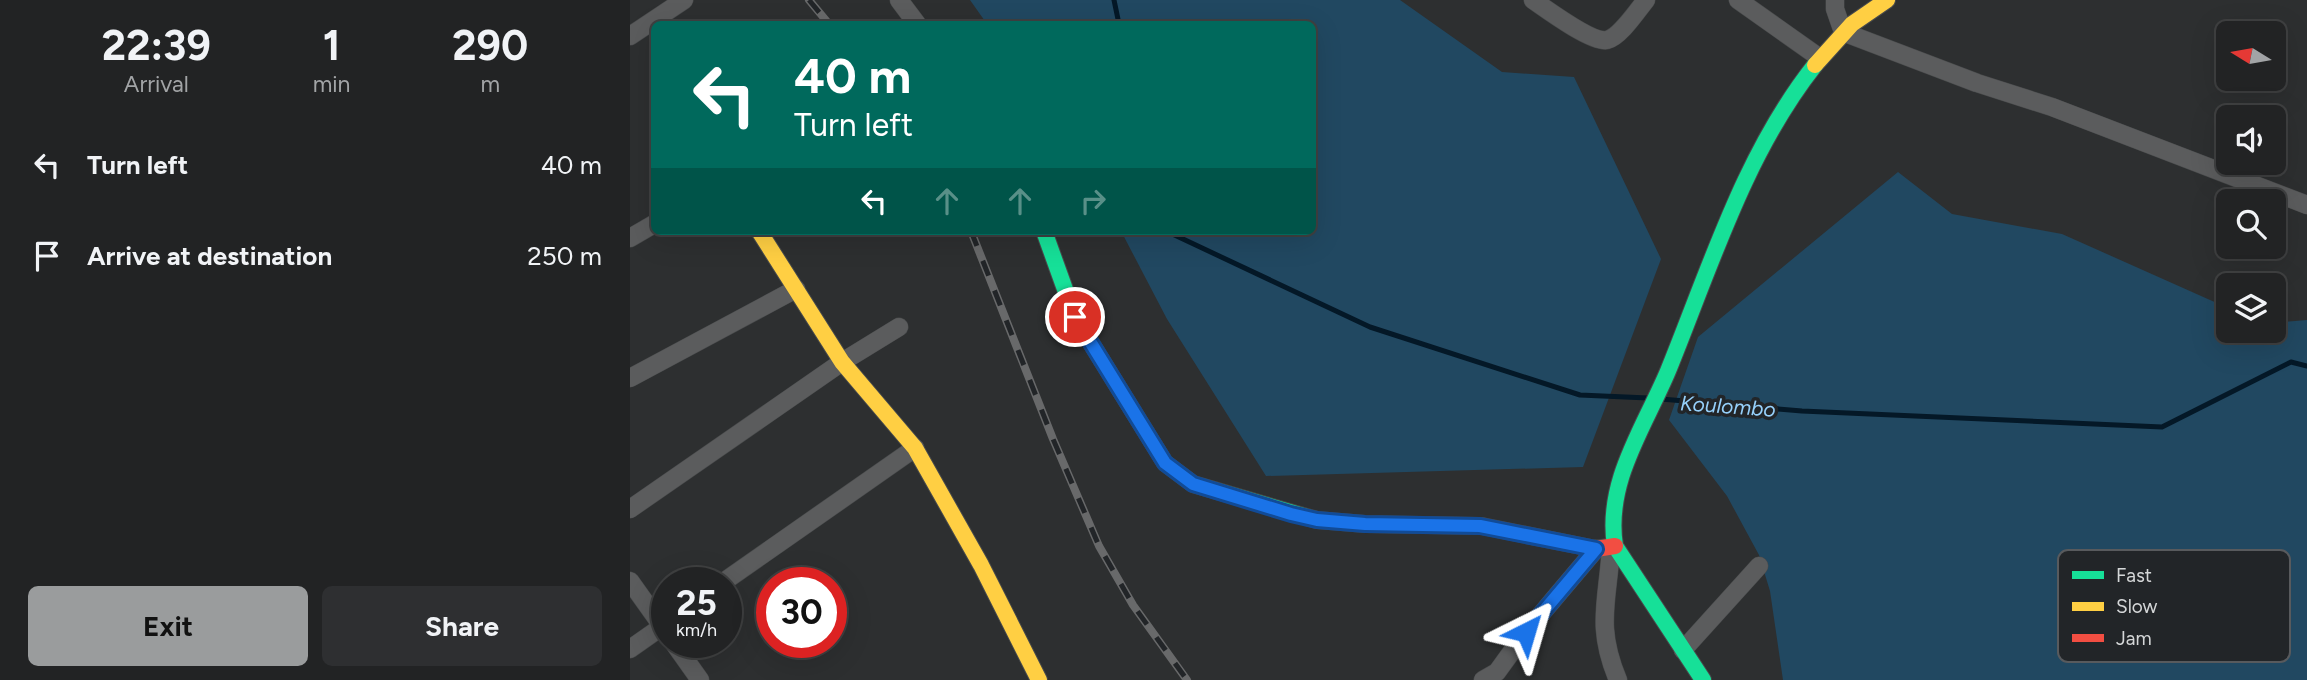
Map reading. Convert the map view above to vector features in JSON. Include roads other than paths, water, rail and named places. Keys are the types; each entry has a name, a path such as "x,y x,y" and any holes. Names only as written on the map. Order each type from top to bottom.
{"street":[{"path":"652,21 684,0"},
{"path":"899,0 915,21"},
{"path":"1533,0 1582,32 1602,40 1608,40 1626,25 1646,0"},
{"path":"1738,0 1819,58"},
{"path":"1835,0 1835,9 1843,32 1977,83 2065,111 2307,205"},
{"path":"1618,680 1608,656 1604,636 1607,547 1614,505 1634,441 1667,373 1716,248 1762,149 1798,86 1843,32 1887,0"},
{"path":"630,36 651,22"},
{"path":"630,238 651,226"},
{"path":"762,235 842,362 915,448 981,565 1039,680"},
{"path":"1045,235 1075,317 1165,463 1193,484 1317,520 1365,524 1480,526 1607,547 1703,680"},
{"path":"630,378 796,289"},
{"path":"630,509 842,362 899,327"},
{"path":"742,570 915,448"},
{"path":"1491,677 1526,632 1607,547"},
{"path":"1683,650 1759,566"},
{"path":"630,582 651,609"},
{"path":"630,649 651,636"},
{"path":"684,658 699,680"}],"waterway":[{"name":"Koulombo","path":"1114,0 1118,21"},
{"name":"Koulombo","path":"1174,235 1370,327 1580,395 1648,398"},
{"name":"Koulombo","path":"1661,399 1802,411 2162,427 2291,362 2307,366"}],"railway":[{"path":"809,0 826,21"},
{"path":"973,235 1053,439 1099,546 1133,605 1187,680"}]}
